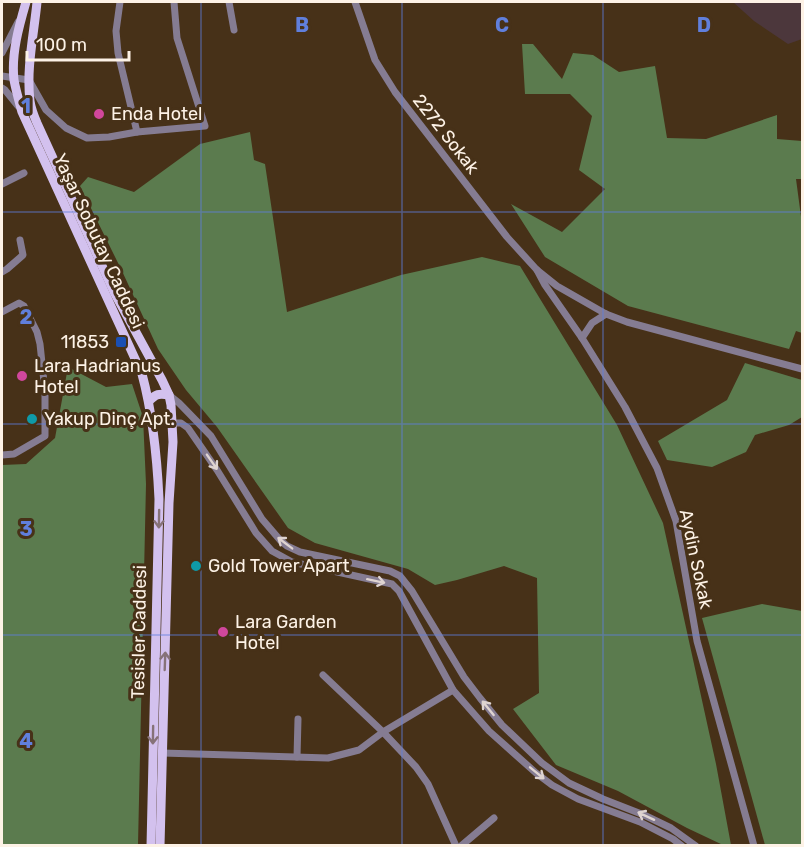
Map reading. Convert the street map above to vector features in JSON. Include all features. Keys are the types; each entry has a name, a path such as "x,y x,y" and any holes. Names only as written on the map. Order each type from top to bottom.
{"main road":[{"name":"Yaşar Sobutay Caddesi","path":"26,2 16,45 14,79 22,112 142,374 152,419"},
{"path":"37,2 29,80 30,101 37,123 114,292 168,395 173,423 160,846"},
{"path":"149,401 156,394 168,395"},
{"path":"152,419 157,423 173,423"},
{"name":"Tesisler Caddesi","path":"151,846 159,499 156,443 152,419"}],"street":[{"path":"120,2 116,31 118,53 137,132"},
{"path":"2,76 29,80 45,110 66,128 87,138 205,126 177,38 174,2"},
{"path":"230,2 234,30"},
{"name":"2272 Sokak","path":"355,2 375,60 394,92 507,237 537,270"},
{"path":"2,53 23,12"},
{"path":"2,88 22,112"},
{"path":"2,184 24,173"},
{"path":"2,273 24,255 20,240"},
{"path":"537,270 557,286 606,314 627,322 802,369"},
{"name":"Aydin Sokak","path":"537,270 625,407 657,468 676,521 698,641 754,846"},
{"path":"2,312 19,303 24,306 37,332 40,344 45,392 45,436 14,454 2,455"},
{"path":"582,338 592,323 606,314"},
{"path":"168,395 179,402 212,436 262,519 287,546 300,552 390,571 400,576 412,591 464,677 502,725 542,763 569,783 671,828 696,846"},
{"path":"173,423 180,423 188,428 256,532 272,551 292,562 392,584 399,591 453,690 489,731 536,773 578,799 640,822 682,846"},
{"path":"323,675 416,767 428,784 456,846"},
{"path":"162,753 328,758 359,750 383,732 453,690"},
{"path":"297,757 298,718"},
{"path":"461,846 494,818"}],"shaded area":[{"path":"733,2 802,2 802,39 788,44 754,21"}],"green space":[{"path":"522,44 533,44 562,79 573,53 593,55 619,72 655,66 667,138 706,139 777,115 777,139 802,141 802,179 796,179 802,224 802,333 796,331 789,349 628,306 545,257 511,204 562,232 605,189 579,170 592,116 570,94 525,94"},
{"path":"250,132 254,160 265,164 287,312 401,275 482,257 520,266 617,425 663,523 716,764 731,845 723,845 618,791 556,765 513,709 539,693 537,578 504,566 435,585 408,569 315,543 288,528 217,427 186,390 158,349 80,186 88,177 134,192 200,144"},
{"path":"745,363 802,380 802,417 789,425 755,435 746,452 712,467 667,460 658,441 727,400"},
{"path":"68,367 106,387 132,384 143,417 146,484 138,845 2,845 2,465 26,464 55,438"},
{"path":"762,604 802,611 802,845 765,845 702,618"}],"place":[{"name":"Enda Hotel","path":"99,114"},
{"name":"11853","path":"121,342"},
{"name":"Lara Hadrianus Hotel","path":"22,376"},
{"name":"Yakup Dinç Apt.","path":"32,419"},
{"name":"Gold Tower Apart","path":"196,566"},
{"name":"Lara Garden Hotel","path":"223,632"}]}
